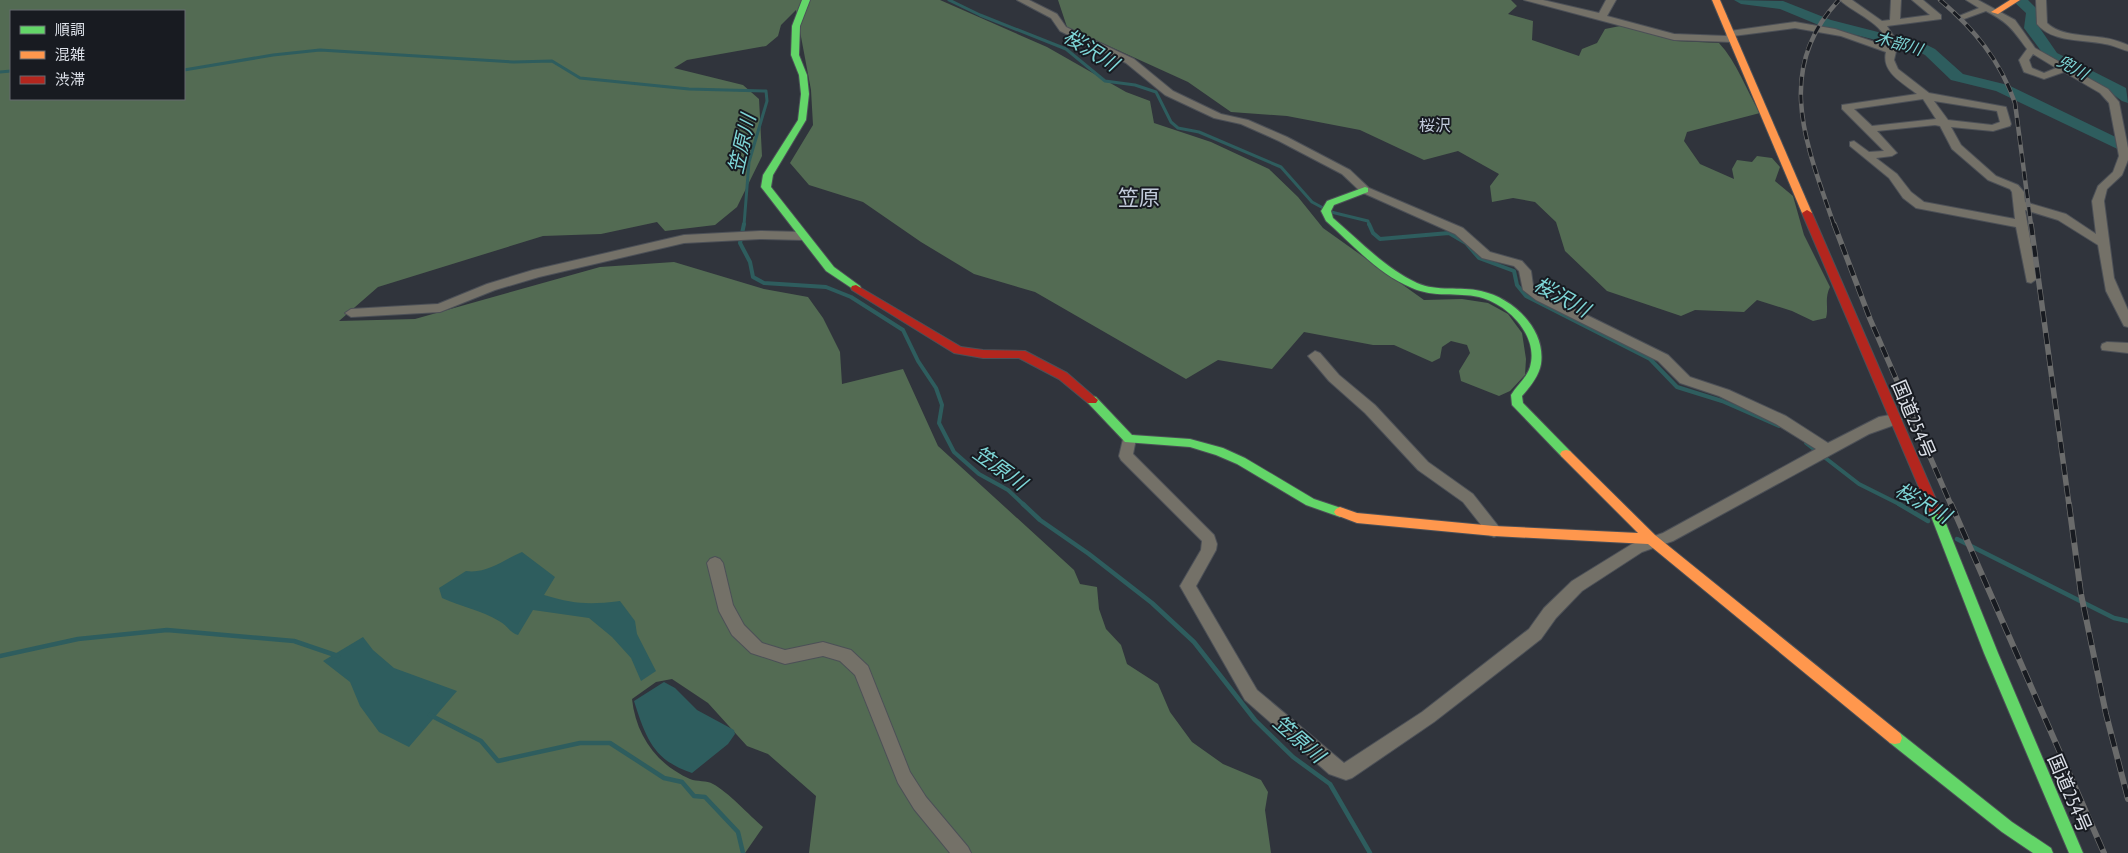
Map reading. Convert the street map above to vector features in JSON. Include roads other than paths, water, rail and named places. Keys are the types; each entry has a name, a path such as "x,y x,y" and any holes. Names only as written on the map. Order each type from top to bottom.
{"main road":[{"path":"806,0 796,26 795,55 803,75 805,94 802,120 768,175 766,187 830,269 844,281 958,350 982,354 1021,354 1063,376 1088,395 1129,440 1190,443 1220,451 1241,461 1310,502 1357,518 1494,531 1654,541"},
{"name":"国道254号","path":"1716,0 1895,419 2076,853"},
{"path":"1991,10 2015,1"},
{"path":"1365,190 1326,210 1377,263 1404,281 1427,290 1481,294 1495,299 1512,311 1528,329 1536,345 1536,362 1526,384 1516,395 1518,405 1654,541 1938,773 2007,827 2046,853"}],"street":[{"path":"1022,0 1054,16 1063,30 1130,61 1169,94 1218,116 1244,122 1302,148 1346,172 1365,190 1459,231 1472,240 1487,256 1514,262 1525,271 1528,287 1540,298 1663,358 1685,380 1724,393 1781,420 1823,453"},
{"path":"1530,0 1602,16 1674,37 1731,36 1795,25 1892,44"},
{"path":"1602,16 1611,0"},
{"path":"1845,0 1878,24 1892,44 1888,60 1894,71 1926,96 1943,121 1956,147 1992,178 2014,187 2018,192 2031,279"},
{"path":"1895,20 1896,0"},
{"path":"1878,24 1895,20 1938,17 1917,0"},
{"path":"1971,0 2012,22 2032,50 2098,87 2111,98 2123,151 2118,173 2102,188 2098,196 2112,291 2127,318"},
{"path":"2041,0 2042,24 2047,29 2060,34 2107,41 2128,48"},
{"path":"1964,16 1991,10"},
{"path":"2032,50 2024,60 2028,70 2044,76 2063,68"},
{"path":"1866,156 1892,153 1846,108 1926,96 2002,109 2006,124 1993,128 1943,121 1869,130"},
{"path":"1854,144 1866,156 1893,176 1907,195 1920,205 2021,222"},
{"path":"2019,204 2056,214 2104,244"},
{"path":"350,313 440,308 491,287 537,273 684,239 751,235 803,236"},
{"path":"2108,347 2128,348"},
{"path":"1315,356 1334,378 1370,409 1423,466 1468,498 1494,531"},
{"path":"1129,440 1126,456 1209,539 1209,549 1190,577 1188,586 1251,695 1335,768 1346,772 1428,716 1535,634 1550,613 1577,586 1637,548 1654,541 1884,421 1895,419"},
{"path":"716,563 724,606 738,630 757,648 785,657 823,650 845,655 862,670 874,706 904,777 920,803 962,853"}],"waterway":[{"name":"桜沢川","path":"949,0 980,15 1066,49 1105,81 1135,85 1156,92 1171,122 1178,128 1199,132 1281,167 1312,202 1325,209"},
{"name":"木部川","path":"1741,0 1783,5 1826,23 1920,47 1930,52 1957,77 2002,88 2128,149"},
{"name":"兜川","path":"2019,0 2033,12 2031,28 2049,53 2061,62 2112,85 2128,98"},
{"name":"兜川","path":"2022,0 2025,3"},
{"path":"185,70 273,55 320,50 514,62 552,61 580,78 689,89 766,91 767,101 749,162 744,225"},
{"path":"0,72 10,71"},
{"name":"桜沢川","path":"1331,212 1368,221 1369,225"},
{"name":"笠原川","path":"744,224 740,243 750,262 753,277 764,283 826,287 851,297 903,330 918,361 936,388 942,405 939,423 954,452 979,474 1008,490 1024,505"},
{"name":"桜沢川","path":"1369,224 1373,233 1380,239 1449,233 1466,243 1479,258 1514,271 1517,285 1526,296 1650,359 1677,387 1722,401 1779,426"},
{"name":"桜沢川","path":"1806,443 1859,484 1899,504"},
{"name":"笠原川","path":"1023,504 1040,520 1089,554 1152,603 1194,642 1255,720 1293,757 1330,784 1370,853"},
{"name":"桜沢川","path":"1899,504 1928,521"},
{"name":"桜沢川","path":"1957,539 2114,618 2128,621"},
{"path":"0,656 78,639 167,630 294,641 338,656"},
{"path":"430,715 481,741 498,761 580,743 610,743 664,778 682,782 694,796 705,797 738,832 743,853"}],"railway":[{"path":"1834,225 1806,138 1801,81 1807,54 1819,27 1839,0"},
{"path":"1940,0 1964,22 1985,46 2009,87 2015,103 2031,225"},
{"path":"1834,224 1870,319 1951,505"},
{"path":"2031,224 2069,505"},
{"path":"1951,504 2104,853"},
{"path":"2069,504 2081,594 2106,714 2128,799"}],"district":[{"name":"桜沢","path":"1435,125"},
{"name":"笠原","path":"1139,197"}]}
